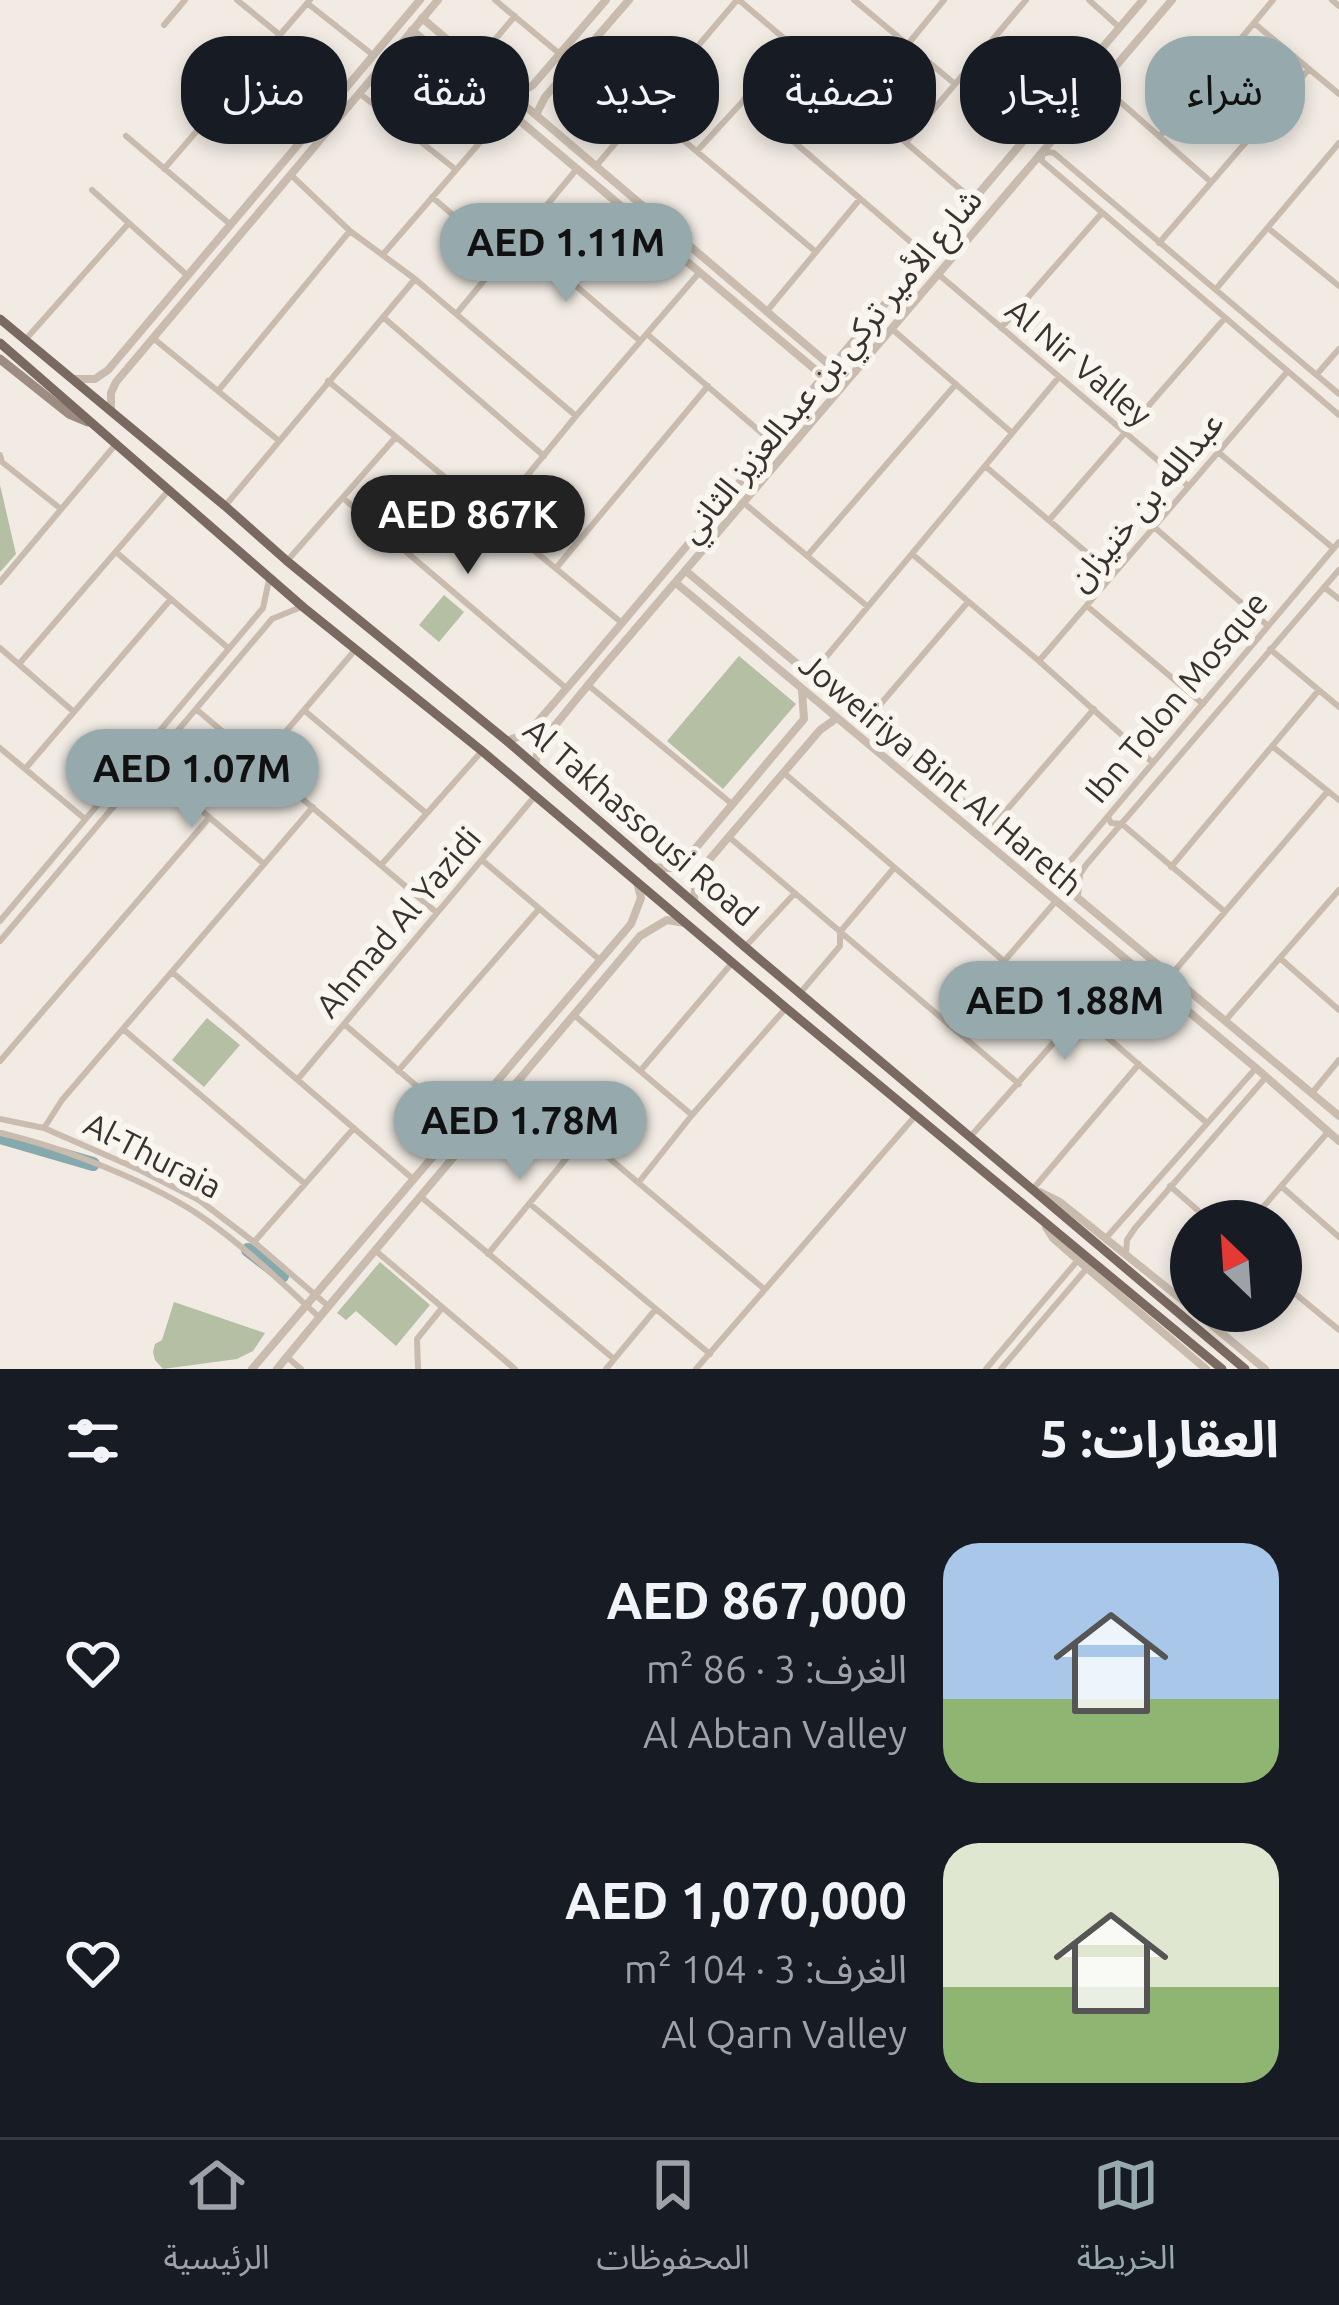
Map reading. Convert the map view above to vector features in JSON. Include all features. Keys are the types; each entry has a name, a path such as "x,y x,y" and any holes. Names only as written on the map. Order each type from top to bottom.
{"main road":[{"name":"Al Takhassousi Road","path":"0,315 1245,1369"},
{"name":"Al Takhassousi Road","path":"0,343 303,607 1222,1369"},
{"path":"0,358 69,414 98,426"}],"street":[{"path":"164,25 185,0"},
{"path":"237,0 280,35"},
{"path":"389,36 420,0"},
{"path":"111,410 116,382 438,0"},
{"path":"495,0 553,48"},
{"path":"577,36 606,0"},
{"path":"598,36 629,0"},
{"path":"706,36 738,0 782,36"},
{"path":"854,0 896,36"},
{"path":"914,36 944,0"},
{"path":"936,107 1026,0"},
{"path":"1089,0 1120,27"},
{"name":"شارع الأمير تركي بن عبدالعزيز الثاني","path":"1112,36 1143,0"},
{"name":"شارع الأمير تركي بن عبدالعزيز الثاني","path":"1121,61 1172,0"},
{"path":"1243,36 1273,0"},
{"path":"1332,0 1339,6"},
{"path":"164,169 308,2 371,53"},
{"path":"497,36 514,16"},
{"path":"1128,17 1132,33 1148,29"},
{"path":"422,18 442,36"},
{"path":"1254,23 1339,94"},
{"path":"412,30 419,36"},
{"path":"1121,36 1129,36 1130,50"},
{"path":"72,379 95,379 109,370 371,57"},
{"path":"529,88 553,63"},
{"path":"936,69 955,85"},
{"path":"1159,244 1309,69"},
{"path":"536,116 553,88 544,86 541,76"},
{"path":"359,93 455,169"},
{"path":"698,150 743,100"},
{"path":"1121,102 1145,123"},
{"path":"529,110 832,367"},
{"path":"529,129 824,377"},
{"path":"126,136 231,226"},
{"path":"1216,289 1339,143"},
{"path":"384,254 477,144"},
{"path":"596,166 614,144"},
{"path":"690,144 816,252"},
{"path":"796,144 926,255"},
{"path":"910,144 973,200"},
{"name":"شارع الأمير تركي بن عبدالعزيز الثاني","path":"506,741 528,733 585,667 1020,144"},
{"name":"شارع الأمير تركي بن عبدالعزيز الثاني","path":"535,766 539,746 597,674 1050,144"},
{"path":"1169,144 1212,184"},
{"path":"1339,394 1054,153 1042,155 1042,161 1101,214 1339,416"},
{"path":"457,313 576,170"},
{"path":"291,175 350,230 416,279 576,416"},
{"path":"92,190 188,276"},
{"path":"432,197 503,258"},
{"path":"758,322 860,199"},
{"path":"1001,328 1101,214"},
{"path":"26,339 128,223"},
{"path":"1268,228 1339,286"},
{"path":"218,391 350,230"},
{"path":"519,237 640,341"},
{"path":"494,516 700,273"},
{"name":"Al Nir Valley","path":"938,274 1189,486"},
{"path":"225,506 416,279"},
{"path":"383,317 544,456"},
{"path":"1051,519 1225,318"},
{"path":"892,329 1011,432"},
{"path":"646,334 772,442"},
{"path":"153,338 278,440"},
{"path":"1316,375 1339,349"},
{"path":"814,368 822,366 821,356"},
{"name":"عبدالله بن خنيزان","path":"1039,662 1287,372"},
{"path":"812,675 1059,377"},
{"path":"328,381 622,623"},
{"path":"807,556 956,384"},
{"path":"556,568 708,386"},
{"path":"791,417 805,418 807,428"},
{"path":"287,561 394,438"},
{"path":"0,582 116,444"},
{"path":"1218,452 1336,545"},
{"path":"0,455 2,462 62,509"},
{"path":"985,466 1113,574"},
{"path":"20,664 169,490"},
{"path":"732,492 867,606"},
{"path":"343,498 578,698"},
{"path":"1154,526 1268,625"},
{"name":"Ibn Tolon Mosque","path":"1043,871 1066,866 1336,545"},
{"path":"116,552 228,648"},
{"path":"912,554 1152,762"},
{"name":"Joweiriya Bint Al Hareth","path":"686,572 1339,1116"},
{"name":"Ibn Tolon Mosque","path":"1078,900 1079,874 1338,574"},
{"path":"0,921 263,608 269,576"},
{"path":"689,594 688,584 698,580"},
{"name":"Joweiriya Bint Al Hareth","path":"676,583 1339,1141"},
{"path":"1324,587 1339,599"},
{"path":"25,769 171,599"},
{"path":"866,721 968,602"},
{"path":"1087,606 1203,704"},
{"path":"0,941 272,619 303,607"},
{"path":"263,608 273,610 272,619"},
{"path":"0,648 74,712"},
{"path":"260,762 356,649"},
{"path":"1270,649 1339,706"},
{"path":"598,651 598,662 609,660"},
{"path":"585,667 596,664 597,674"},
{"path":"588,685 732,804"},
{"path":"802,690 820,730"},
{"path":"1172,867 1319,691"},
{"path":"196,709 436,912"},
{"path":"992,827 1094,709"},
{"path":"305,711 426,813"},
{"path":"651,866 671,868 684,862 812,718"},
{"path":"694,902 700,872 820,730 838,718"},
{"path":"528,733 539,746"},
{"path":"1272,746 1339,800"},
{"path":"0,748 86,819"},
{"path":"382,864 482,751"},
{"path":"899,770 910,768 910,759"},
{"path":"148,765 263,863"},
{"path":"913,782 914,771 923,770"},
{"path":"784,773 1005,962"},
{"path":"1160,988 1328,790"},
{"name":"Ahmad Al Yazidi","path":"298,1079 535,796"},
{"path":"44,1128 62,1100 313,807"},
{"path":"1108,814 1111,823 1122,824 1224,911"},
{"path":"0,1061 208,818"},
{"path":"1099,825 1108,827 1111,836"},
{"path":"729,837 1019,1084"},
{"path":"482,860 538,909 618,962"},
{"path":"684,862 689,872 700,872"},
{"path":"800,994 840,946 840,932 894,868"},
{"path":"252,1369 631,924 641,898 637,881"},
{"path":"1225,1021 1339,890"},
{"path":"745,947 795,892"},
{"path":"949,1025 1056,901"},
{"path":"398,1071 538,909"},
{"path":"277,1369 640,936 647,919 631,924"},
{"path":"640,936 667,920 685,922"},
{"path":"1281,959 1337,1004"},
{"path":"970,1137 1127,960"},
{"path":"641,1070 732,963"},
{"path":"172,972 413,1179"},
{"path":"639,1182 786,1008"},
{"path":"1080,1014 1208,1123"},
{"path":"574,1015 692,1115"},
{"path":"344,1024 461,1124"},
{"path":"123,1029 304,1183"},
{"path":"1312,1093 1339,1060"},
{"path":"1139,1064 1033,1189 1060,1202 1170,1290"},
{"path":"1106,1238 1256,1068"},
{"path":"506,1072 764,1289"},
{"path":"1126,1253 1135,1228 1266,1077"},
{"path":"1241,1084 1252,1082 1252,1093"},
{"path":"696,1369 916,1115"},
{"name":"Al-Thuraia","path":"0,1119 44,1128 199,1200 327,1305"},
{"path":"254,1242 354,1128"},
{"path":"1270,1200 1328,1132"},
{"name":"Al-Thuraia","path":"0,1133 42,1144 176,1201 207,1220 318,1316"},
{"path":"488,1254 583,1138"},
{"path":"1170,1186 1186,1200"},
{"path":"1282,1187 1339,1237"},
{"path":"421,1197 614,1359"},
{"path":"530,1204 710,1354"},
{"path":"1122,1220 1125,1232 1135,1228"},
{"path":"1042,1221 1053,1238 1206,1369"},
{"path":"376,1250 515,1369"},
{"path":"986,1369 1078,1260"},
{"path":"1015,1369 1004,1366 1087,1268"},
{"path":"1302,1299 1339,1330"},
{"path":"1042,1302 1052,1310"},
{"path":"418,1369 418,1339 442,1308"},
{"path":"605,1369 655,1310"},
{"path":"1221,1332 1265,1369"},
{"path":"287,1357 301,1369"}],"green space":[{"path":"0,485 16,554 0,572"},
{"path":"444,595 464,612 439,642 419,625"},
{"path":"739,656 796,704 723,789 667,741"},
{"path":"207,1018 240,1045 204,1087 172,1060"},
{"path":"380,1262 430,1305 396,1346 356,1311 346,1320 337,1313"},
{"path":"174,1302 265,1333 253,1351 237,1359 163,1369 153,1352 162,1340"}],"waterway":[{"path":"0,1137 93,1164"},
{"path":"248,1250 282,1276"}]}
